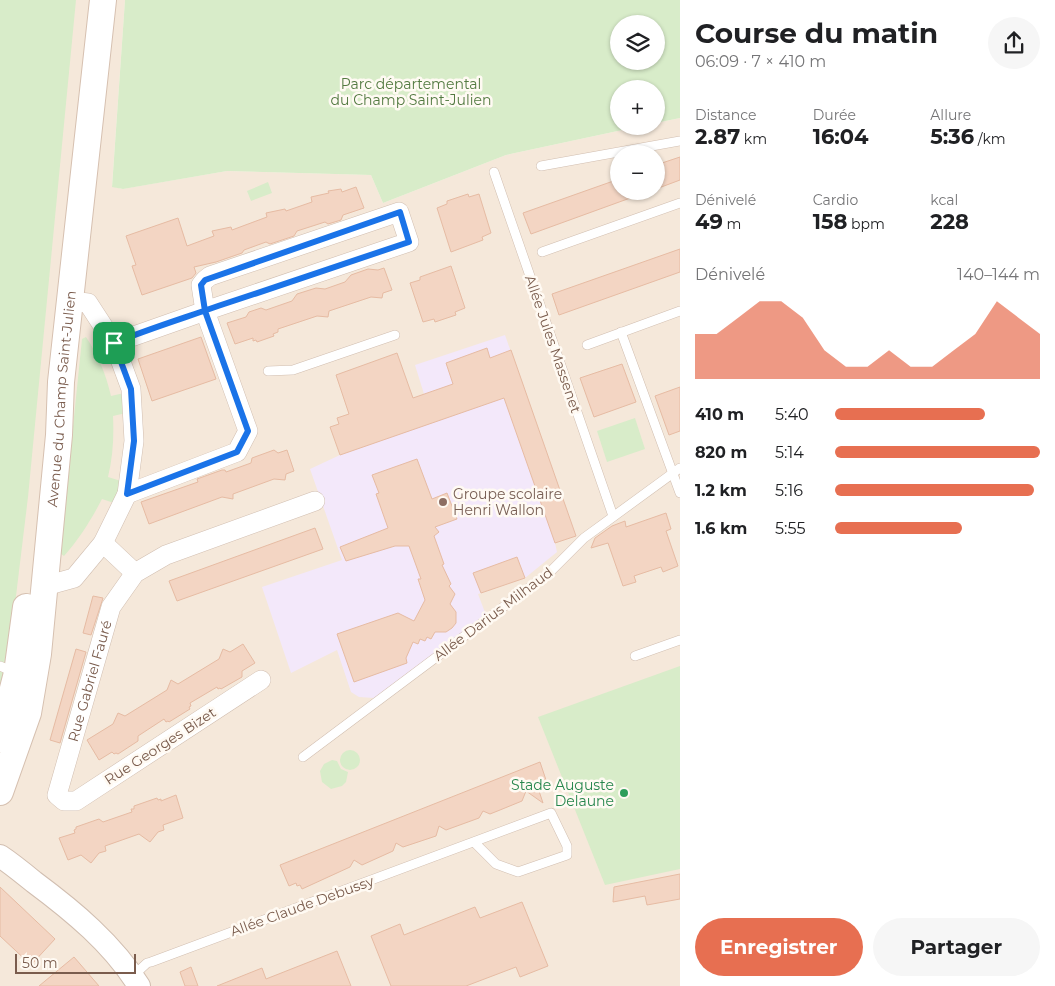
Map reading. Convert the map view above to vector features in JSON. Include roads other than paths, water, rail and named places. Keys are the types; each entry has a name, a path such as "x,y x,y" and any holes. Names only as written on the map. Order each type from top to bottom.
{"main road":[{"name":"Avenue du Champ Saint-Julien","path":"0,792 28,713 38,654 40,480 47,463 55,336 89,0"},
{"name":"Avenue du Champ Saint-Julien","path":"0,739 8,670 38,578 59,435 61,382 103,0"},
{"path":"55,336 62,311 71,301"}],"street":[{"path":"114,343 205,311 409,242 400,212 210,276 205,280 201,285 205,311 248,431 237,452 127,494"},
{"path":"38,578 74,578 103,543 127,494 134,441 131,389 114,343 88,303 71,301"},
{"name":"Rue Gabriel Fauré","path":"57,795 111,607 135,573 166,554 315,501"},
{"path":"103,543 135,573"},
{"name":"Rue Georges Bizet","path":"57,795 64,801 76,801 262,680"},
{"path":"0,856 68,908 98,937 136,981"}],"lane":[{"path":"541,166 680,141"},
{"name":"Allée Jules Massenet","path":"494,172 613,516"},
{"path":"542,252 680,203"},
{"path":"587,344 680,311"},
{"path":"621,332 677,470 680,493"},
{"path":"268,371 293,370 394,335"},
{"name":"Allée Darius Milhaud","path":"303,757 550,572 584,538 677,470"},
{"path":"635,656 680,640"},
{"name":"Allée Claude Debussy","path":"136,981 147,963 551,813 567,846 567,855 518,872 496,864 474,842"}],"place":[{"name":"Groupe scolaire Henri Wallon","path":"443,502"},
{"name":"Stade Auguste Delaune","path":"624,793"}],"park label":[{"name":"Parc départemental du Champ Saint-Julien","path":"411,92"}]}
